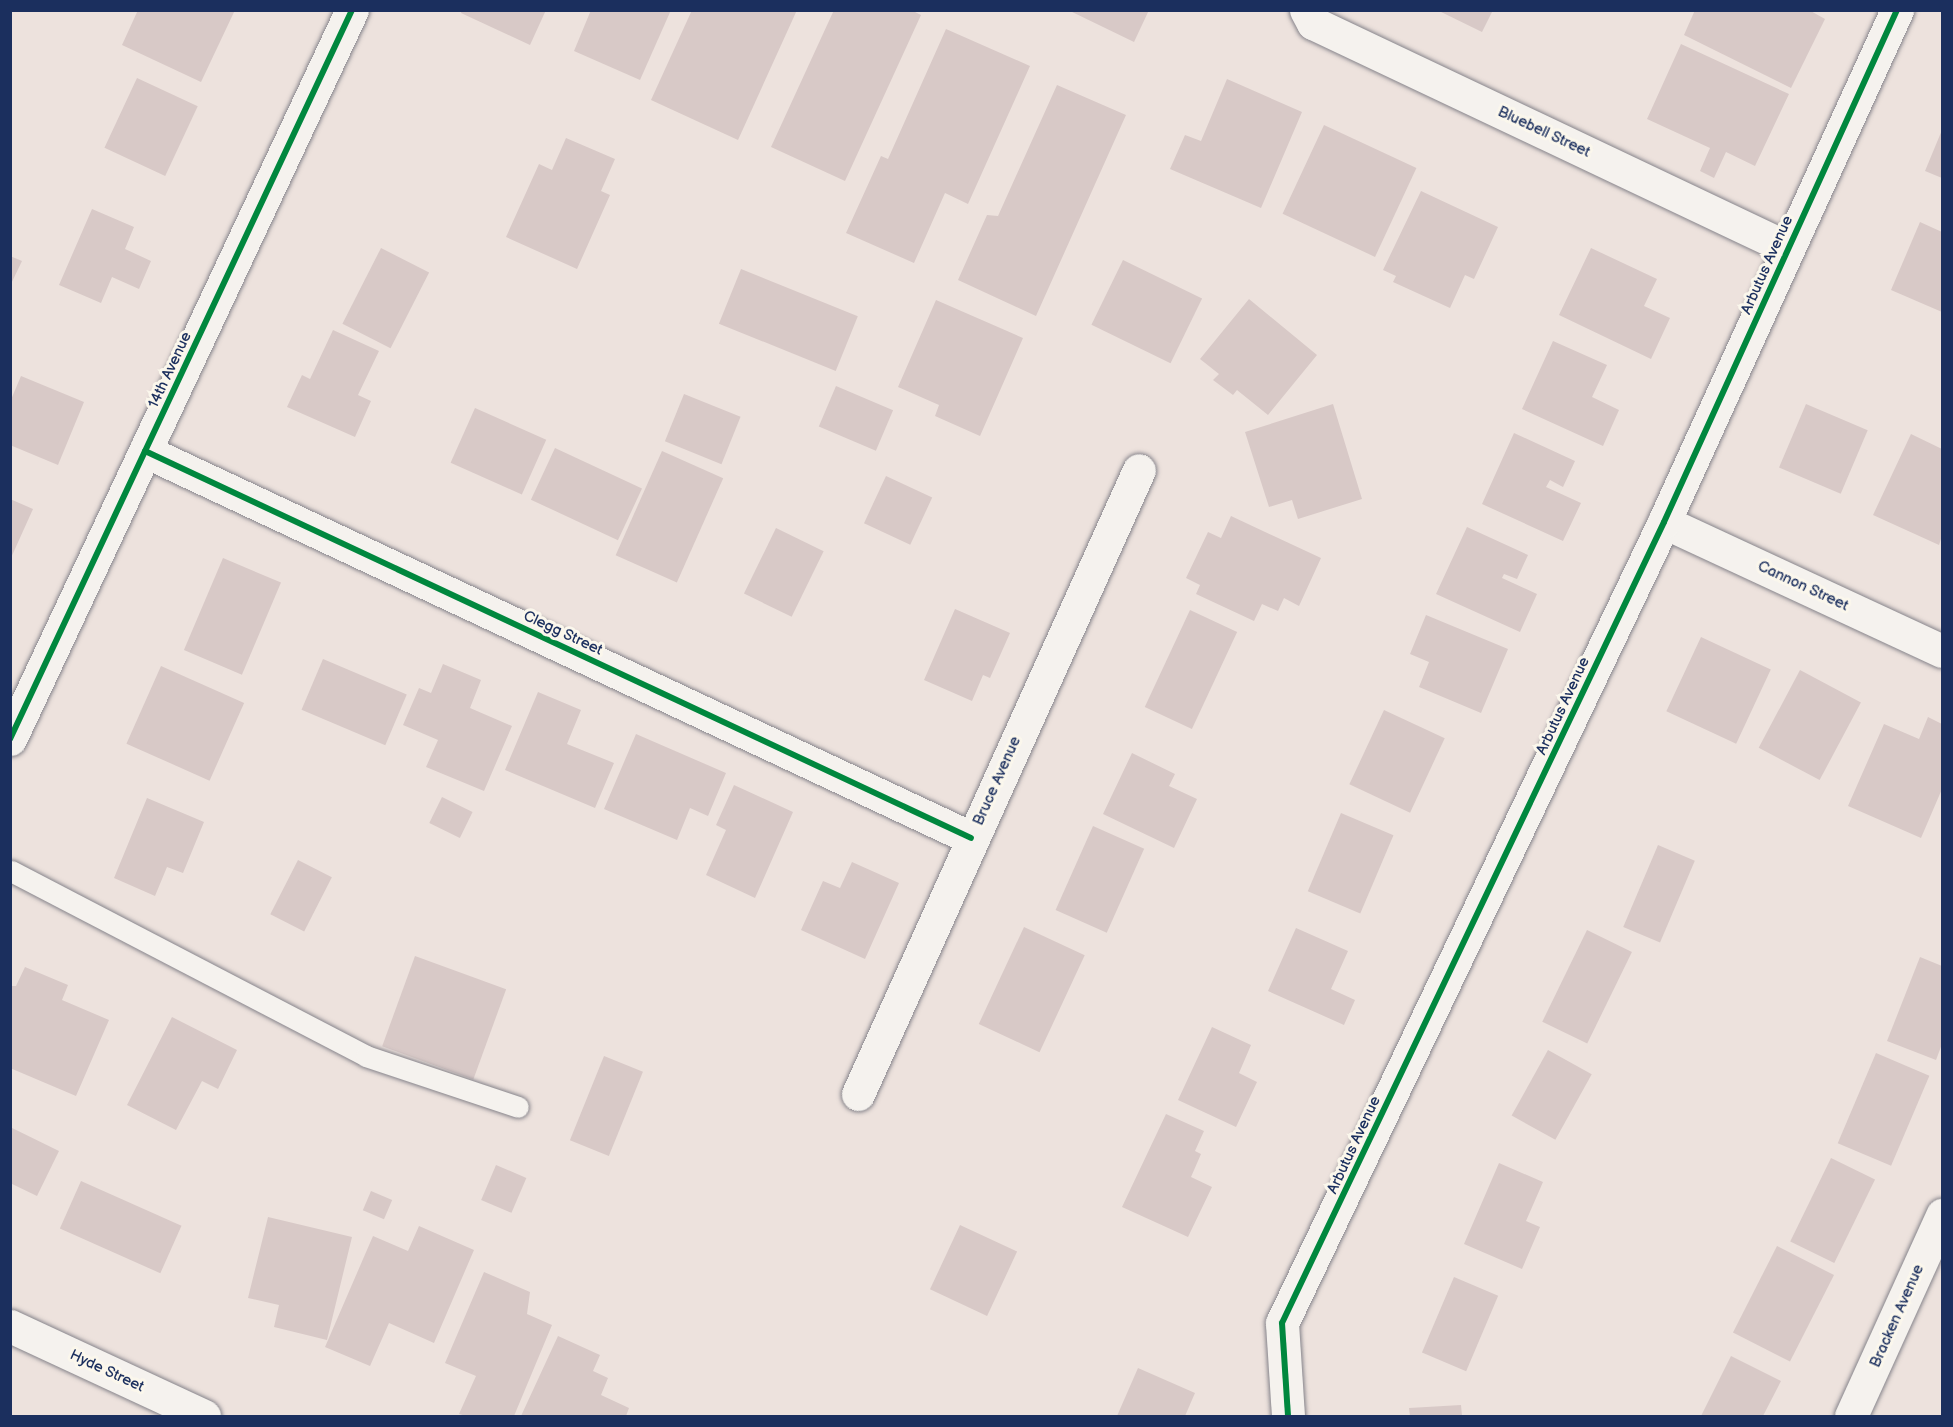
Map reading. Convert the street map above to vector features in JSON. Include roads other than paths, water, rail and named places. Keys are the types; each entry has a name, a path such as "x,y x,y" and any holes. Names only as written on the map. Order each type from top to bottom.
{"street":[{"name":"14th Avenue","path":"10,739 352,10"},
{"name":"Bluebell Street","path":"1306,10 1313,23 1788,248"},
{"name":"Arbutus Avenue","path":"1288,1416 1282,1323 1664,522 1897,10"},
{"name":"Clegg Street","path":"146,451 971,838"},
{"name":"Bruce Avenue","path":"858,1094 971,838 1139,470"},
{"name":"Cannon Street","path":"1664,522 1942,651"},
{"name":"Bracken Avenue","path":"1851,1416 1942,1215"},
{"name":"Hyde Street","path":"10,1326 204,1416"}],"lane":[{"path":"11,871 366,1056 518,1107"}]}
